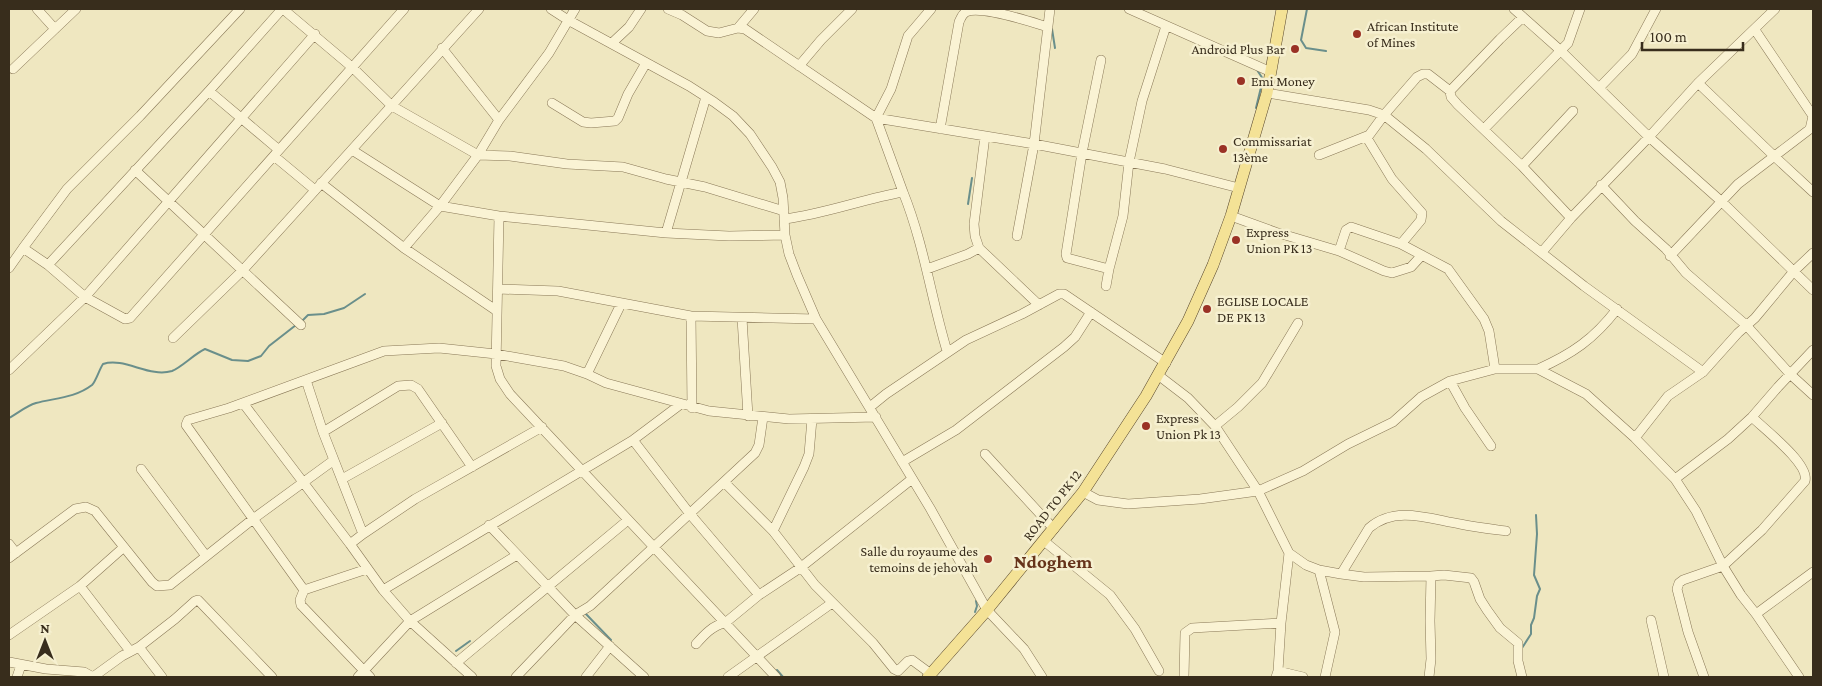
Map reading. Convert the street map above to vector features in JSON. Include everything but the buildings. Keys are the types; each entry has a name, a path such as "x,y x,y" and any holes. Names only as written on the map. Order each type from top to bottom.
{"main road":[{"name":"ROAD TO PK 12","path":"929,676 1044,542 1083,492 1119,439 1166,363 1188,321 1231,216 1267,93 1282,9"}],"street":[{"path":"37,9 55,29"},
{"path":"13,69 76,9"},
{"path":"9,268 67,188 140,116 240,9"},
{"path":"48,264 209,91 282,9 315,34 392,106 478,155 510,156 567,164 623,167 705,187 784,215 806,216 880,196 903,192"},
{"path":"23,248 48,264 86,296 125,319 130,318 404,9"},
{"path":"173,338 243,270 479,9"},
{"path":"551,9 706,97 733,116 750,134 780,182 785,235 796,275 816,319 930,508 987,610 1024,649 1042,677"},
{"path":"404,248 440,206 478,155 500,120 549,53 575,9"},
{"path":"612,43 630,27 641,9"},
{"path":"668,9 682,15 707,31 719,33 738,28 745,29 876,118 1129,162 1239,188"},
{"path":"738,28 754,9"},
{"path":"799,66 821,40 852,9"},
{"path":"931,9 908,36 891,89 876,118 912,216 947,351"},
{"path":"1017,236 1034,144 1050,9"},
{"path":"1129,9 1271,72"},
{"path":"1514,9 1560,50 1649,137 1722,202 1813,290"},
{"path":"1484,129 1570,38 1580,9"},
{"path":"1598,88 1632,54 1656,9"},
{"path":"1542,252 1601,185 1649,137 1698,83 1775,9"},
{"path":"940,129 959,22 963,14 969,11 992,12 1048,27"},
{"path":"1450,91 1523,18"},
{"path":"1106,286 1123,216 1129,162 1142,101 1166,26"},
{"path":"1670,256 1738,184 1810,129 1813,116 1755,30"},
{"path":"9,370 86,296 315,34"},
{"path":"442,48 500,120"},
{"path":"1101,60 1082,153 1066,256 1109,269"},
{"path":"552,103 583,122 601,123 615,121 646,63"},
{"path":"1319,155 1367,136 1417,77 1428,74 1450,91 1451,97 1458,105 1522,166 1571,218"},
{"path":"1698,83 1813,192"},
{"path":"209,91 241,118 276,153 318,186 404,248 497,310"},
{"path":"1267,93 1369,110 1384,115 1426,150 1501,221 1584,286 1703,372"},
{"path":"666,233 706,97"},
{"path":"1522,166 1573,111"},
{"path":"986,136 974,224 975,236 979,248 1039,305"},
{"path":"1367,136 1368,142 1392,179 1422,213 1421,220 1401,244"},
{"path":"352,150 440,206 500,216 666,233 729,236 785,235"},
{"path":"135,170 301,325"},
{"path":"1601,185 1657,240 1686,274 1746,324 1790,374 1813,394"},
{"path":"500,216 496,354 496,366 500,379 510,394 776,677"},
{"path":"1231,216 1275,232 1339,251 1392,273 1411,267 1422,255"},
{"path":"1339,251 1346,230 1351,227 1401,244 1448,269 1484,319 1489,332 1495,369"},
{"path":"927,269 979,248"},
{"path":"1635,438 1668,396 1703,372 1746,324 1755,318 1794,272 1813,253"},
{"path":"498,289 558,291 691,316 816,319"},
{"path":"870,407 947,351 1039,305 1053,296 1064,294 1166,363"},
{"path":"587,374 621,304"},
{"path":"1083,492 1098,500 1128,504 1200,499 1258,491 1303,471 1348,444 1394,422 1421,397 1450,381 1495,369 1538,369 1560,360 1596,334 1617,309"},
{"path":"902,462 956,430 1064,347 1075,337 1091,312"},
{"path":"691,316 692,408"},
{"path":"742,318 748,416"},
{"path":"1214,426 1238,407 1262,383 1280,350 1298,323"},
{"path":"304,590 186,423 188,420 243,403 384,351 438,348 496,354 564,366 606,383 692,408 763,417 812,419 876,417"},
{"path":"1675,479 1728,439 1752,417 1813,350"},
{"path":"1538,369 1586,394 1635,438 1675,479 1696,511 1723,566 1741,595 1799,677"},
{"path":"1158,375 1188,398 1214,426 1258,491 1289,553 1306,565 1319,570 1341,574 1364,577 1444,575 1468,577 1474,582 1480,599 1500,628 1518,643 1518,661 1522,677"},
{"path":"306,380 323,432 363,534"},
{"path":"1450,381 1465,408 1491,446"},
{"path":"323,432 398,386 404,384 411,385 418,389 472,467"},
{"path":"243,403 383,590 410,621 469,676"},
{"path":"383,590 633,440 681,404"},
{"path":"516,677 575,614 590,606 755,453 759,445 763,417"},
{"path":"1704,677 1688,632 1677,589 1679,583 1723,566 1762,530 1806,478 1805,472 1796,459 1752,417"},
{"path":"773,531 806,460 811,442 812,419"},
{"path":"342,479 442,423"},
{"path":"350,544 416,499 542,427"},
{"path":"633,440 690,514 759,595"},
{"path":"985,454 1054,529"},
{"path":"9,544 12,556 76,508 91,508 152,582 157,586 164,587 170,585 253,519 334,460"},
{"path":"141,469 206,556"},
{"path":"696,644 712,629 721,623 725,623 759,595 800,568 912,478"},
{"path":"724,482 773,531 800,568 877,648 894,669 898,671 908,661 912,660 929,676"},
{"path":"1341,574 1369,528 1374,524 1396,516 1435,518 1458,524 1506,531"},
{"path":"456,663 628,520"},
{"path":"489,525 575,614 644,677"},
{"path":"1044,542 1110,595 1139,635 1159,671"},
{"path":"9,635 80,586 124,548"},
{"path":"1289,553 1280,623 1277,674 1303,677"},
{"path":"367,568 304,590 300,600 301,605 364,675 410,621 517,555"},
{"path":"1319,570 1335,632 1325,677"},
{"path":"1756,614 1813,572"},
{"path":"1429,677 1431,659 1431,576"},
{"path":"80,586 130,651"},
{"path":"9,662 84,672 93,677 130,651 139,647 198,600 272,677"},
{"path":"728,677 832,603"},
{"path":"1651,620 1664,677"},
{"path":"1184,677 1185,633 1188,630 1192,628 1280,623"},
{"path":"586,677 610,646"},
{"path":"139,647 162,677"},
{"path":"17,677 21,665"}],"waterway":[{"path":"1307,9 1301,40 1306,48 1326,51"},
{"path":"1052,29 1055,48"},
{"path":"1256,108 1263,79 1257,70"},
{"path":"968,204 972,178"},
{"path":"302,321 308,315 324,314 344,308 365,294"},
{"path":"9,418 32,404 79,393 92,385 103,364 120,363 155,372 172,371 205,349 232,360 248,361 261,356 269,346 296,325"},
{"path":"1522,648 1531,634 1531,625 1540,589 1534,575 1537,534 1536,515"},
{"path":"975,612 976,601"},
{"path":"585,613 611,640"},
{"path":"456,651 470,641"},
{"path":"777,670 783,677"}],"place":[{"name":"African Institute of Mines","path":"1357,34"},
{"name":"Android Plus Bar","path":"1295,49"},
{"name":"Emi Money","path":"1241,81"},
{"name":"Commissariat 13ème","path":"1223,149"},
{"name":"Express Union PK 13","path":"1236,240"},
{"name":"EGLISE LOCALE DE PK 13","path":"1207,309"},
{"name":"Express Union Pk 13","path":"1146,426"},
{"name":"Salle du royaume des temoins de jehovah","path":"988,559"}],"district":[{"name":"Ndoghem","path":"1053,561"}]}
